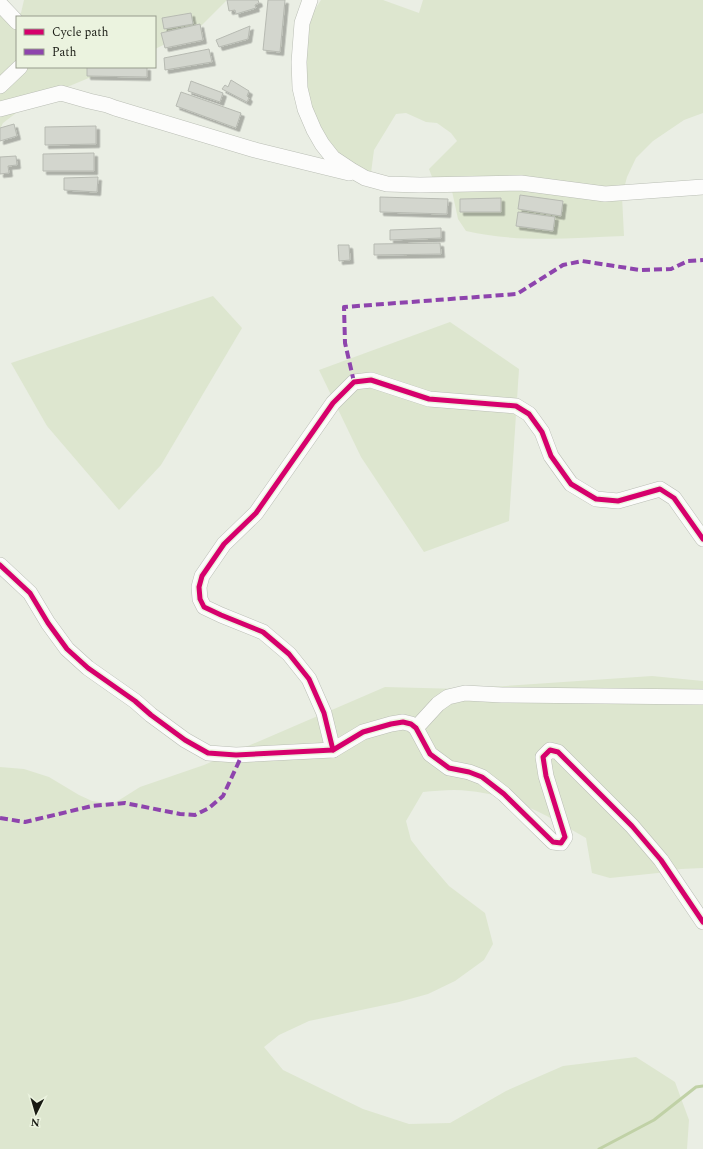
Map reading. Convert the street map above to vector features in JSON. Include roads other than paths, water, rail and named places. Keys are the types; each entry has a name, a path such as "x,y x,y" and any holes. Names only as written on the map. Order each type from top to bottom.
{"street":[{"path":"310,0 302,23 299,62 300,88 305,109 322,144 333,158 365,178"},
{"path":"0,4 16,21"},
{"path":"0,86 19,68"},
{"path":"0,110 61,92 255,150 387,184 420,185 522,183 605,194 703,187"},
{"path":"333,750 324,713 309,679 289,654 263,632 221,616 204,607 200,598 199,587 202,576 224,544 256,513 333,403 354,382 371,380 429,399 516,406 529,414 542,432 551,456 571,484 596,499 618,501 660,489 674,498 703,540"},
{"path":"0,564 30,593 48,623 67,648 88,668 135,700 151,715 191,744 208,753 236,756 333,750 363,732 391,724 403,722 411,724 416,728 430,754 449,768 469,772 482,777 504,794 553,842 561,844 565,837 546,776 543,757 550,750 558,752 632,826 661,860 703,922"},
{"path":"416,728 438,704 448,697 465,693 502,695 703,697"}],"waterway":[{"path":"599,1149 654,1120 696,1087 703,1086"}]}
